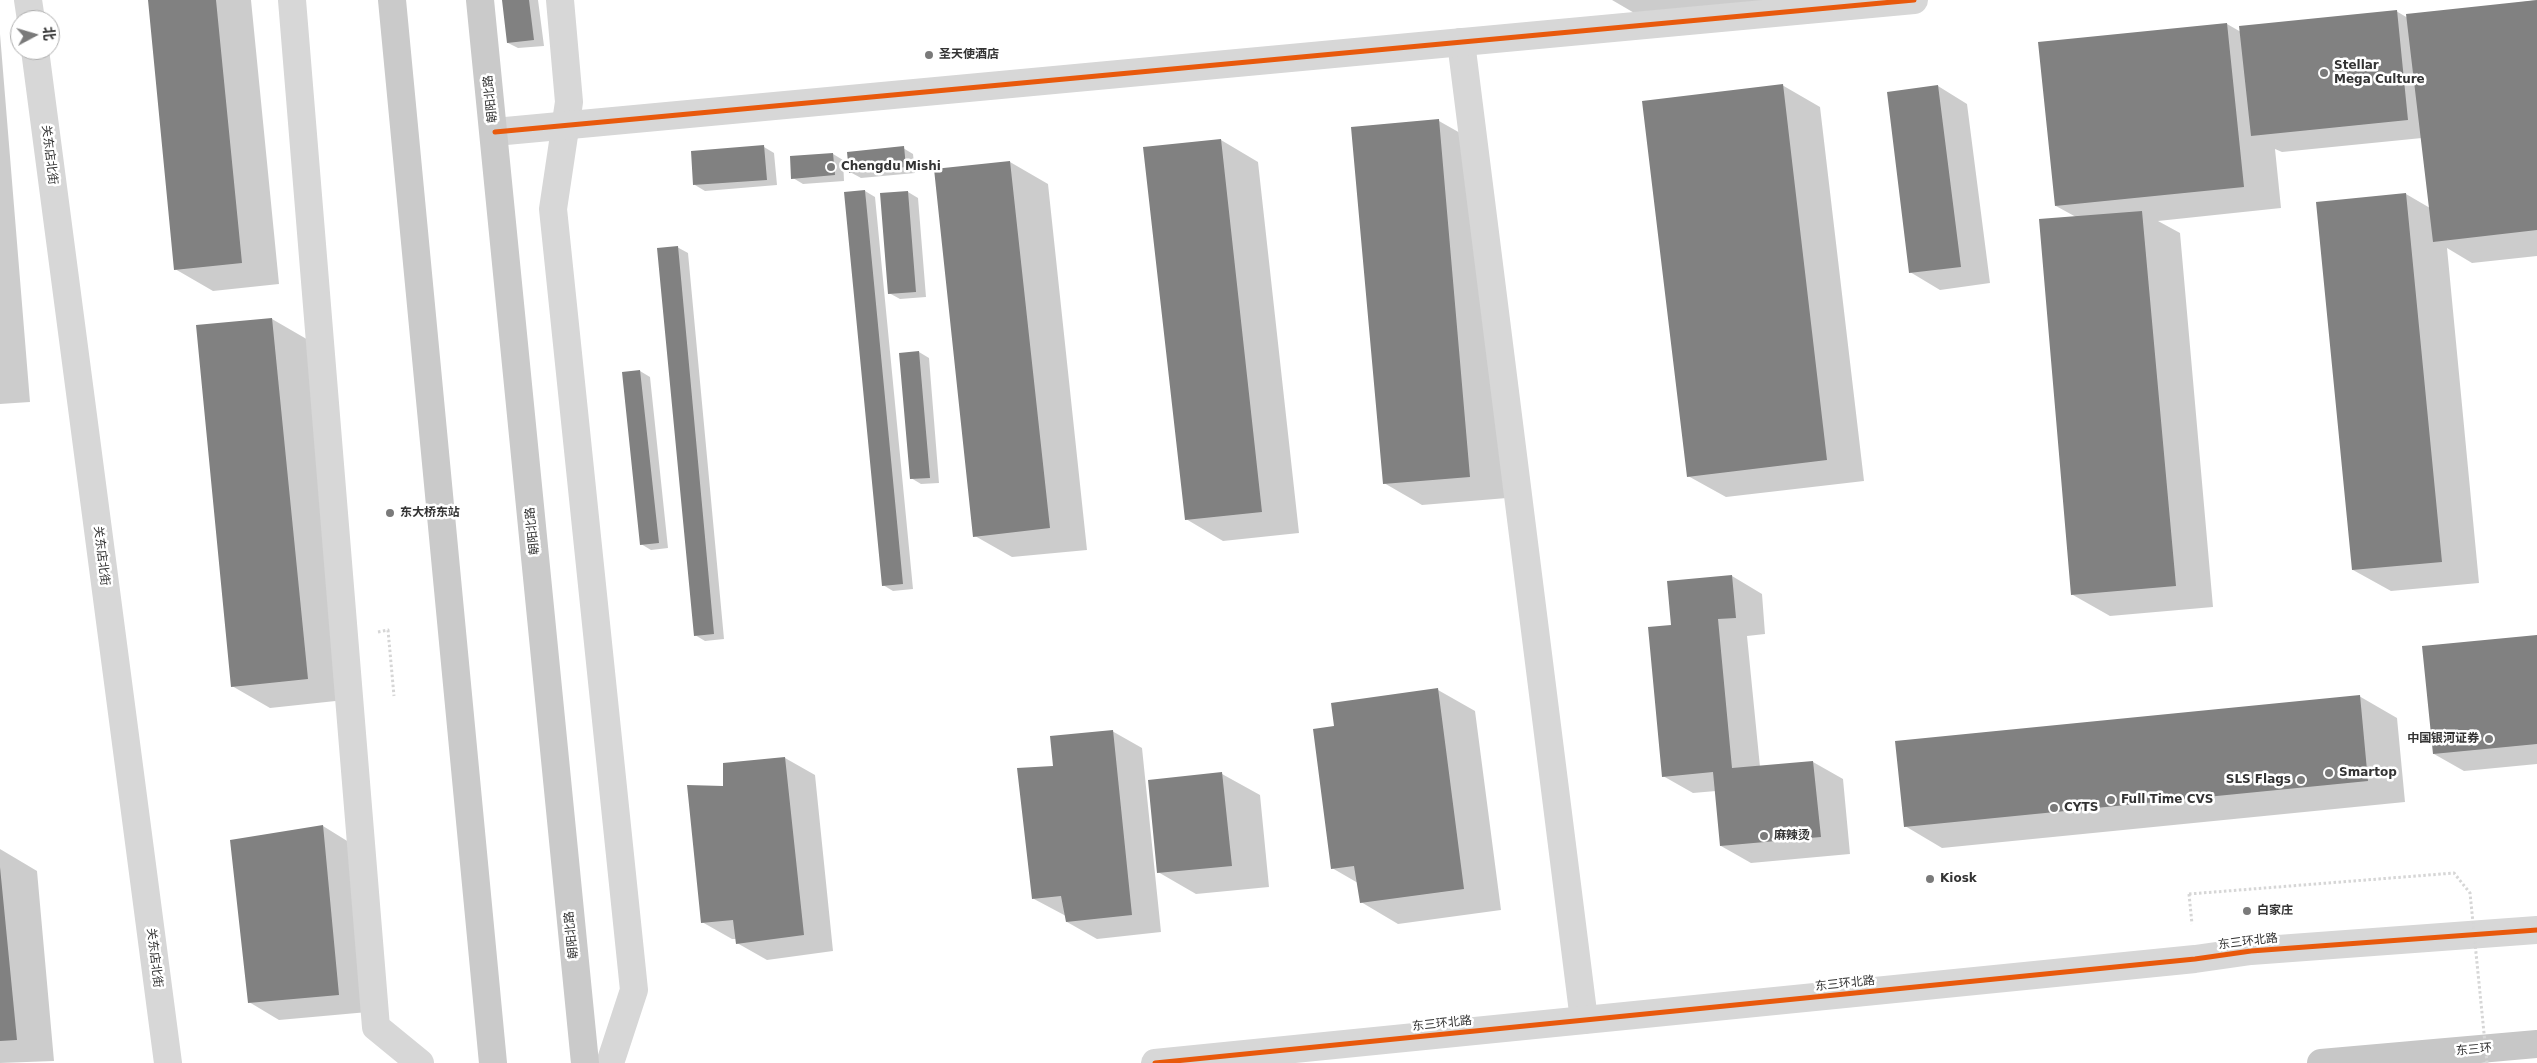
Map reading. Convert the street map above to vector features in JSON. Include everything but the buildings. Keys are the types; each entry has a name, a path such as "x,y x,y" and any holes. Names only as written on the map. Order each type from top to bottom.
{"highway":[{"name":"东三环","path":"2321,1063 2537,1044"}],"main road":[{"path":"392,0 493,1063"},
{"name":"朝阳北路","path":"480,0 585,1063"}],"street":[{"path":"292,0 376,1027 420,1063"},
{"path":"560,0 569,102 553,208 634,990 610,1063"},
{"path":"494,132 1914,0"},
{"path":"1461,42 1584,1020"},
{"name":"关东店北街","path":"36,60 168,1063"},
{"name":"东三环北路","path":"1155,1063 1218,1060 1584,1020 2195,959 2251,951 2537,930"}],"path":[{"path":"2189,894 2454,873 2470,893 2487,1063"}],"cycle path":[{"path":"495,132 1914,0"},
{"path":"1155,1063 2195,959 2251,951 2537,930"}],"place":[{"name":"圣天使酒店","path":"929,55"},
{"name":"Stellar Mega Culture","path":"2324,73"},
{"name":"Chengdu Mishi","path":"831,167"},
{"name":"东大桥东站","path":"390,513"},
{"name":"中国银河证券","path":"2489,739"},
{"name":"Smartop","path":"2329,773"},
{"name":"SLS Flags","path":"2301,780"},
{"name":"Full Time CVS","path":"2111,800"},
{"name":"CYTS","path":"2054,808"},
{"name":"麻辣烫","path":"1764,836"},
{"name":"Kiosk","path":"1930,879"},
{"name":"白家庄","path":"2247,911"}]}
